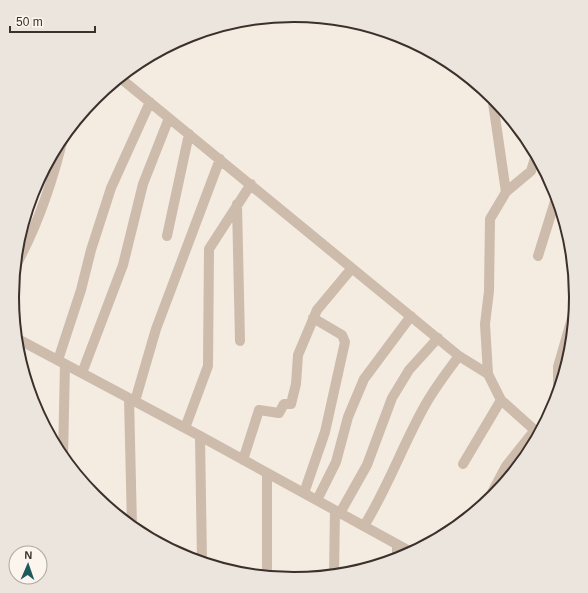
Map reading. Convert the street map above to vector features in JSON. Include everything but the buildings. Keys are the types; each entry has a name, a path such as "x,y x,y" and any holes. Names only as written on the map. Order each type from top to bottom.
{"street":[{"path":"124,81 459,356 488,374"},
{"path":"63,445 61,362 91,250 111,188 150,102"},
{"path":"494,108 506,192"},
{"path":"82,373 123,265 143,184 169,118"},
{"path":"167,236 189,134"},
{"path":"23,251 41,213 56,170 60,153"},
{"path":"132,519 132,400 156,329 220,159"},
{"path":"534,162 531,171 506,192 490,219 489,291 485,324 488,374 501,400 534,431"},
{"path":"185,428 208,366 209,249 251,184"},
{"path":"237,204 240,342"},
{"path":"538,256 554,207"},
{"path":"243,460 259,410 279,412 284,404 291,404 296,384 298,355 313,318 317,310 352,268"},
{"path":"317,500 336,462 348,417 364,379 411,316"},
{"path":"304,493 325,432 345,342 342,335 313,318"},
{"path":"334,568 338,512 367,465 392,398 409,370 438,338"},
{"path":"558,374 558,367 566,341"},
{"path":"23,342 200,436 404,549"},
{"path":"364,526 379,503 423,409 439,382 459,356"},
{"path":"463,464 501,400"},
{"path":"200,436 202,556"},
{"path":"498,481 506,466 526,444"},
{"path":"267,570 268,473"},
{"path":"397,545 397,552"}]}
